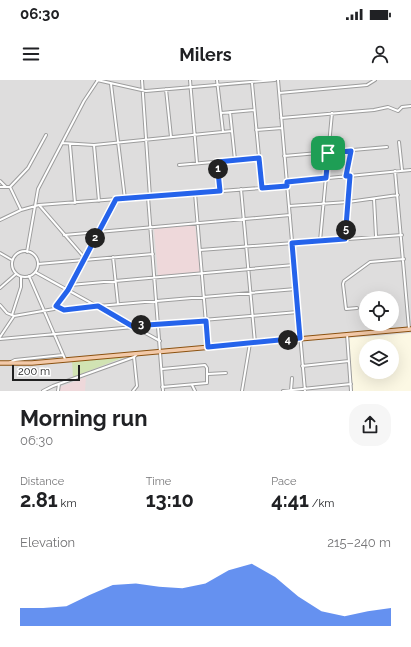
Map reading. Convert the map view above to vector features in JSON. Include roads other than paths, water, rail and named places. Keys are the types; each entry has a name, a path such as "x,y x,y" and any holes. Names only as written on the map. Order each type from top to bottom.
{"main road":[{"path":"0,363 65,359 410,329"}],"street":[{"path":"27,252 38,189 84,101 98,80 142,90 275,80"},
{"path":"142,80 163,391"},
{"path":"190,80 197,163"},
{"path":"217,80 223,132"},
{"path":"278,80 305,391"},
{"path":"279,93 367,85 375,80"},
{"path":"252,82 262,188"},
{"path":"111,84 125,199"},
{"path":"166,89 171,137"},
{"path":"281,118 374,110 388,107 398,110 402,107 411,106"},
{"path":"221,113 254,110"},
{"path":"230,112 235,160"},
{"path":"320,241 332,113"},
{"path":"256,130 282,128"},
{"path":"62,143 70,145 94,145 232,131"},
{"path":"0,187 10,187 28,168 46,135"},
{"path":"399,142 402,170"},
{"path":"70,145 75,203"},
{"path":"94,145 99,201"},
{"path":"284,156 387,147"},
{"path":"346,176 351,151"},
{"path":"179,165 259,158"},
{"path":"217,162 220,191"},
{"path":"0,220 21,210 39,206 262,188 326,178 411,170"},
{"path":"395,171 410,329"},
{"path":"345,239 350,176"},
{"path":"0,181 6,187"},
{"path":"10,187 21,210"},
{"path":"241,189 252,316 252,343 242,391"},
{"path":"195,193 208,347"},
{"path":"289,206 348,202 398,195"},
{"path":"0,304 13,315 51,310 56,306 68,290 82,260 100,231 116,199"},
{"path":"374,199 376,236"},
{"path":"39,206 84,257"},
{"path":"64,235 290,215"},
{"path":"200,250 402,235"},
{"path":"27,252 34,256 38,264 35,272 29,276 21,277 16,274 12,267 12,260 18,253 27,252"},
{"path":"0,253 12,260"},
{"path":"38,264 153,254"},
{"path":"113,257 118,304"},
{"path":"357,308 346,309 343,284 344,281 370,262 404,259"},
{"path":"70,285 294,265"},
{"path":"35,272 160,341"},
{"path":"0,288 16,274"},
{"path":"29,276 65,359"},
{"path":"0,338 13,315 21,287 21,277"},
{"path":"56,306 64,310 296,289"},
{"path":"0,338 298,312"},
{"path":"347,334 351,391"},
{"path":"43,391 134,357 139,352"},
{"path":"52,359 63,355"},
{"path":"133,391 137,386 134,357"},
{"path":"302,366 349,361"},
{"path":"162,369 205,365 208,374 207,383 162,387"},
{"path":"208,374 226,373"},
{"path":"291,390 292,378"},
{"path":"58,391 59,384"},
{"path":"283,391 351,384"},
{"path":"192,385 195,391"}]}
